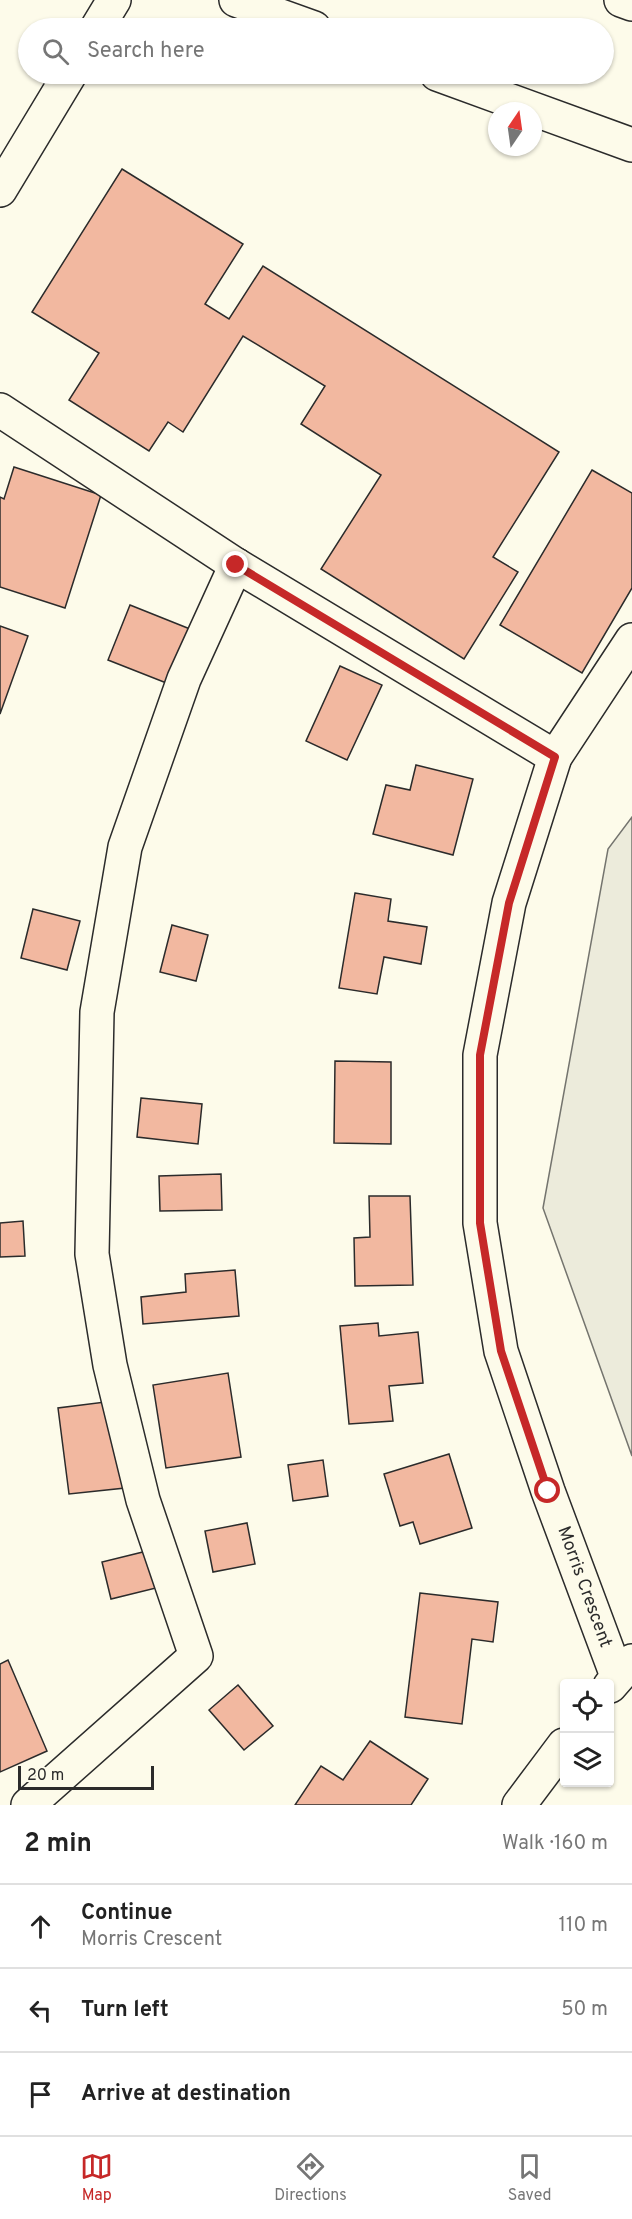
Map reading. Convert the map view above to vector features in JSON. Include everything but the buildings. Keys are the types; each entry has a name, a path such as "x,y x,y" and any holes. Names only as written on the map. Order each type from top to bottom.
{"street":[{"path":"103,18 114,0"},
{"path":"236,0 286,18"},
{"path":"621,0 632,4"},
{"path":"0,190 64,84"},
{"path":"464,84 632,145"},
{"path":"0,410 236,565 555,757"},
{"path":"28,1805 196,1656 143,1500 110,1365 92,1254 97,1012 125,847 184,679 236,565"},
{"name":"Morris Crescent","path":"620,1674 548,1491 501,1351 480,1223 480,1055 509,903 555,757 632,640"},
{"path":"519,1805 560,1750"}],"shaded area":[{"path":"632,817 632,1456 543,1208 608,849"}],"route":[{"path":"236,565 555,757 509,903 480,1055 480,1223 501,1351 548,1491"}]}
